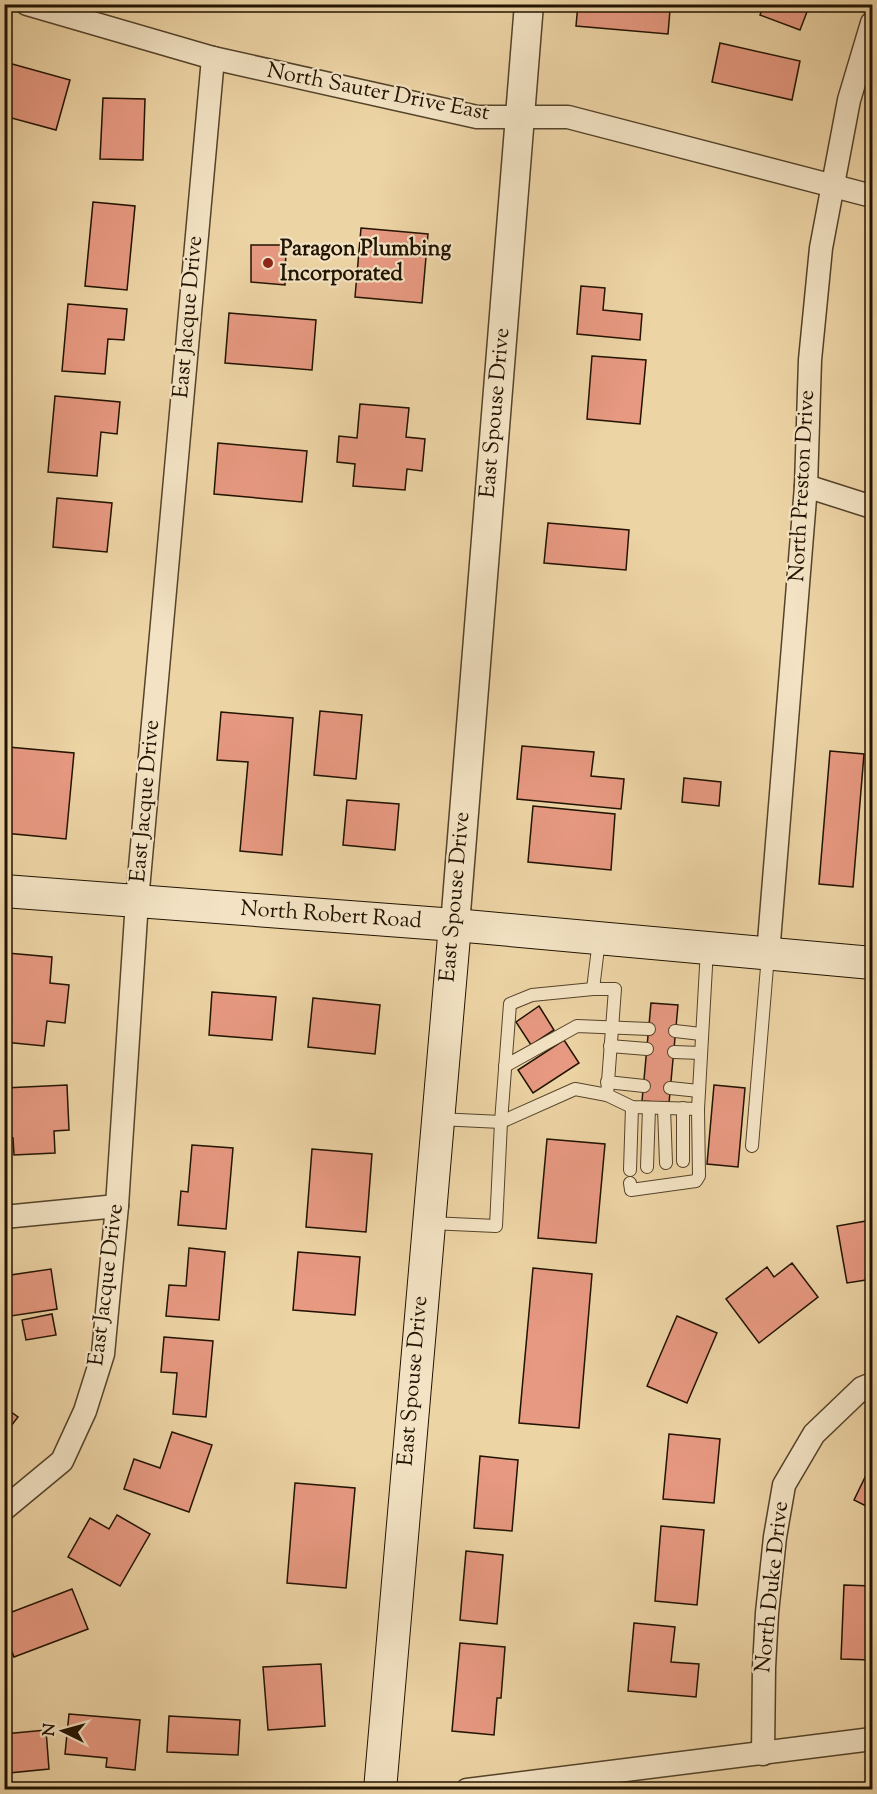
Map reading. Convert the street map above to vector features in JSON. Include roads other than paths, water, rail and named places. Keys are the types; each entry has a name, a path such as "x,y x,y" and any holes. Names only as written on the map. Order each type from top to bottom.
{"main road":[{"name":"North Robert Road","path":"4,891 454,925 873,963"},
{"name":"East Spouse Drive","path":"380,1790 454,925"}],"street":[{"name":"North Sauter Drive East","path":"27,4 213,58 477,117 568,117 873,196"},
{"name":"East Spouse Drive","path":"454,925 529,4"},
{"name":"North Preston Drive","path":"768,954 806,486 810,360 822,248 849,100 873,23"},
{"name":"East Jacque Drive","path":"4,1509 62,1461 85,1411 104,1354 117,1206 137,901 213,58"},
{"path":"806,486 873,507"},
{"path":"4,1217 117,1206"},
{"name":"North Duke Drive","path":"763,1754 767,1613 775,1537 784,1485 813,1434 862,1388 873,1384"},
{"path":"467,1790 873,1739"}],"lane":[{"path":"593,989 599,939"},
{"path":"630,1183 631,1190 647,1178 667,1181 696,1180 699,1176 698,1109 707,949"},
{"path":"752,1146 768,954"},
{"path":"428,1223 496,1226 510,1004 532,995 615,989 607,1088"},
{"path":"505,1066 577,1026 649,1029"},
{"path":"675,1031 701,1034"},
{"path":"610,1046 647,1049"},
{"path":"674,1052 700,1053"},
{"path":"437,1119 501,1122 575,1089 644,1086"},
{"path":"607,1088 632,1107 698,1109"},
{"path":"670,1088 699,1091"},
{"path":"630,1170 632,1107"},
{"path":"647,1178 649,1108"},
{"path":"664,1108 666,1162"},
{"path":"683,1108 683,1161"}],"place":[{"name":"Paragon Plumbing Incorporated","path":"268,263"}]}
